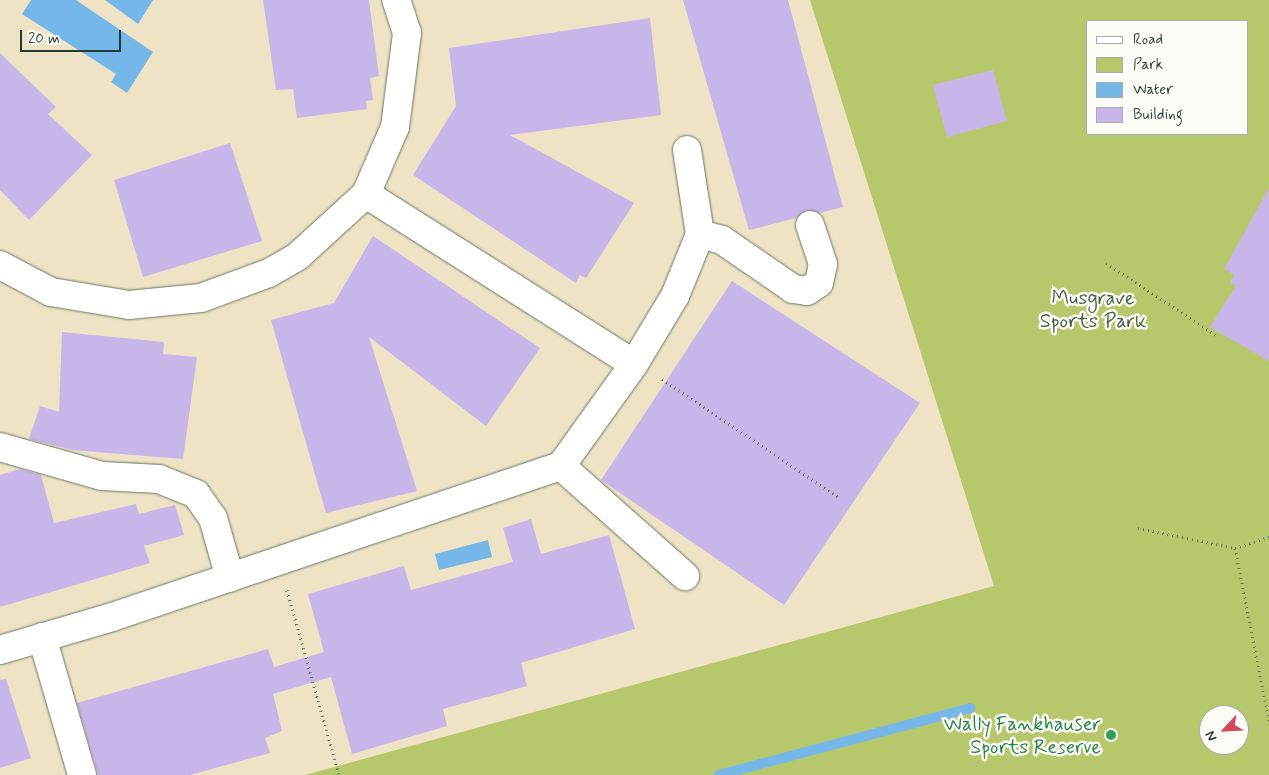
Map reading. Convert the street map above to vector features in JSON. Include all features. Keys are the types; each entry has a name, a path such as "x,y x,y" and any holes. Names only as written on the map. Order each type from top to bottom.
{"lane":[{"path":"0,265 51,292 129,305 202,298 269,273 298,256 366,194 395,126 406,59 407,33 396,0"},
{"path":"0,650 486,495 561,466 645,369 700,234 687,150"},
{"path":"366,194 645,369"},
{"path":"700,234 722,240 793,289 807,291 819,283 823,264 810,225"},
{"path":"0,447 102,476 159,479 196,494 213,518 230,578"},
{"path":"561,466 685,576"},
{"path":"42,637 82,775"}],"path":[{"path":"1106,263 1216,335"},
{"path":"645,369 838,497"},
{"path":"1138,528 1235,548 1269,537"},
{"path":"1235,548 1269,721"},
{"path":"277,561 339,775"}],"green space":[{"name":"Musgrave Sports Park","path":"810,0 1269,0 1269,775 305,775 994,586"}],"water":[{"path":"31,0 76,0 153,52 127,93 111,82 116,74 22,14"},
{"path":"105,0 153,0 138,24"},
{"path":"488,540 492,557 439,570 435,554"}],"building":[{"path":"263,0 369,0 379,76 370,78 373,100 366,101 367,109 297,118 293,89 276,90"},
{"path":"683,0 788,0 843,207 819,213 806,210 796,218 749,230"},
{"path":"650,18 661,115 510,135 634,203 586,278 580,275 576,283 413,175 456,106 449,48"},
{"path":"0,53 56,107 48,114 92,155 29,220 0,190"},
{"path":"993,70 1007,121 947,137 933,85"},
{"path":"230,143 262,241 143,277 114,180"},
{"path":"1269,188 1269,361 1210,327 1236,286 1230,282 1235,275 1224,269"},
{"path":"373,236 540,348 486,426 369,337 417,491 326,513 271,320 334,303"},
{"path":"732,281 920,403 784,605 601,480"},
{"path":"62,332 164,342 163,354 197,357 183,459 72,450 29,439 40,406 59,412"},
{"path":"20,469 41,475 54,523 136,504 139,514 175,505 184,535 144,546 150,563 0,607 0,475"},
{"path":"531,519 541,554 609,535 635,629 521,663 527,686 443,709 447,726 352,754 331,677 273,694 282,731 265,738 270,753 190,775 98,775 77,703 268,649 274,667 324,652 308,594 404,566 411,590 513,562 503,528"},
{"path":"6,679 31,758 0,768 0,680"}],"waterway":[{"path":"719,775 970,708"}],"place":[{"name":"Wally Fankhauser Sports Reserve","path":"1111,735"}]}
